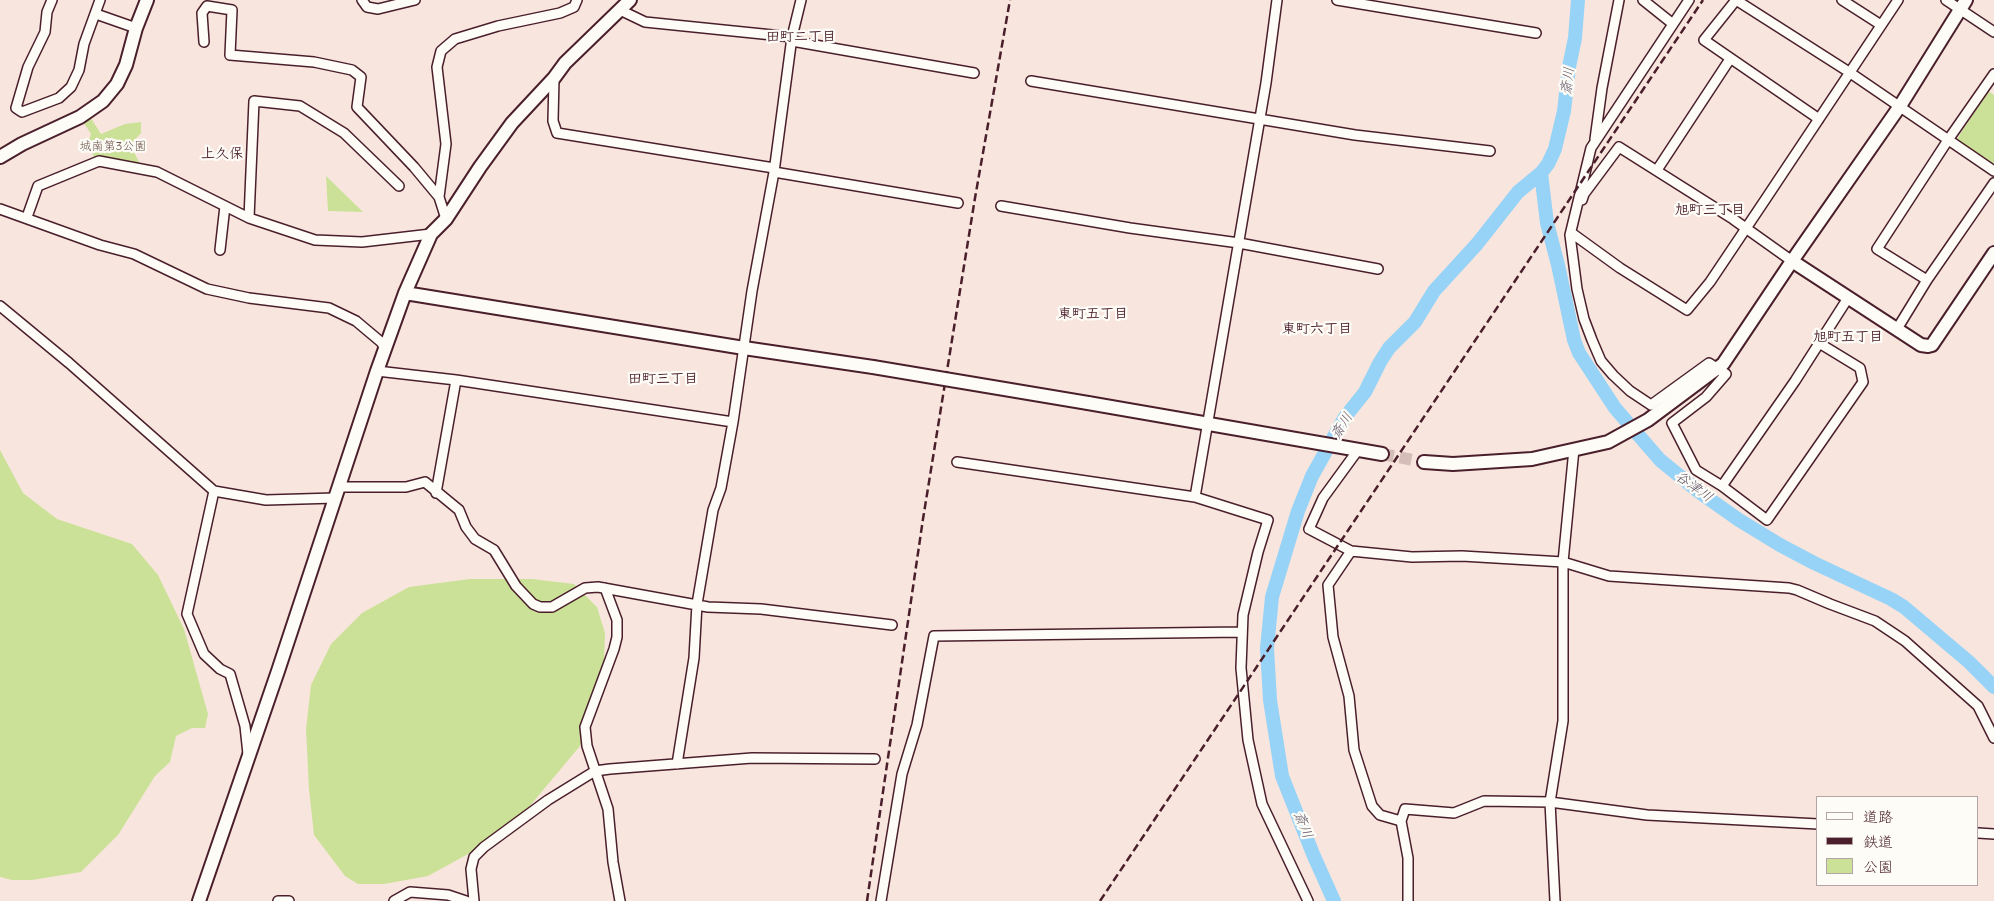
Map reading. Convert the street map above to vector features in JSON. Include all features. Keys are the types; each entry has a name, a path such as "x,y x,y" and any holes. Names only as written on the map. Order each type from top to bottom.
{"street":[{"path":"52,0 47,12 45,32 28,68 16,108 22,112 59,98 71,87 79,70 84,44 100,0"},
{"path":"0,157 22,144 80,117 103,100 118,84 147,0"},
{"path":"362,0 367,7 378,9 415,0"},
{"path":"439,197 446,144 437,68 441,51 455,39 498,26 560,13 574,7 577,0"},
{"path":"199,901 385,348 405,293 431,234 446,219 512,122 565,64 630,0"},
{"path":"677,764 694,658 697,604 713,510 721,488 733,422 752,291 774,170 792,39 800,0"},
{"path":"1195,497 1266,83 1277,0"},
{"path":"1337,0 1536,33"},
{"path":"1595,142 1602,88 1620,0"},
{"path":"1644,0 1673,24"},
{"path":"1689,0 1591,148 1572,234 1578,288 1584,320 1601,361 1630,391 1651,406 1708,363 1726,374 1706,397 1672,423 1696,470 1722,486 1767,520 1864,382 1860,368 1819,343"},
{"path":"1820,119 1704,40 1736,0 1849,72 1994,171"},
{"path":"1842,0 1881,25"},
{"path":"1572,234 1620,268 1687,310 1710,282 1898,0"},
{"path":"1946,0 1963,5 1994,32"},
{"path":"1424,462 1453,464 1532,459 1608,442 1648,420 1723,364 1792,260 1900,106 1963,5"},
{"path":"204,42 202,12 207,6 232,10 230,55 314,62 352,70 361,77 357,107 414,167 439,197 446,219"},
{"path":"620,10 645,22 792,39 974,73"},
{"path":"96,14 136,28"},
{"path":"1657,170 1730,59"},
{"path":"1927,280 1877,249 1948,140 1991,87 1994,74"},
{"path":"554,78 553,121 556,133 958,203"},
{"path":"1031,81 1355,134 1490,151"},
{"path":"249,218 254,101 300,106 344,133 399,186"},
{"path":"1572,234 1584,194 1619,147 1657,170 1921,345 1932,345 1994,253"},
{"path":"26,217 38,186 99,162 157,172 249,218 315,240 362,242 431,234"},
{"path":"1897,329 1927,280 1994,183"},
{"path":"220,250 225,206"},
{"path":"1001,206 1130,228 1239,243 1378,269"},
{"path":"0,209 100,245 134,254 206,288 249,298 329,308 356,321 381,342 385,348"},
{"path":"405,293 873,367 1208,423 1291,440 1382,454"},
{"path":"1722,486 1848,298"},
{"path":"0,306 69,363 214,491 266,500 406,487 425,482 459,510 466,527 475,539 494,550 516,586 533,604 540,607 552,607 585,588 605,588 708,607 761,609 892,625"},
{"path":"377,371 456,380 733,422"},
{"path":"436,493 456,380"},
{"path":"1555,901 1550,802 1563,721 1564,562 1574,449"},
{"path":"1355,450 1322,498 1309,529 1351,551 1412,557 1462,556 1564,562 1609,576 1788,588 1887,627 1919,652 1978,706 1994,738"},
{"path":"957,462 1195,497 1268,520 1245,606 1241,632 1241,668 1248,740 1262,804 1308,901"},
{"path":"214,491 208,527 187,614 204,654 230,674 245,726 248,755"},
{"path":"1351,551 1328,585 1333,638 1349,696 1354,750 1372,806 1380,815 1401,821"},
{"path":"605,588 617,620 617,637 585,727 587,746 608,809 613,862 620,901"},
{"path":"881,901 902,774 918,725 934,636 1241,632"},
{"path":"474,901 471,869 474,857 484,847 548,800 595,771 752,758 875,759"},
{"path":"1408,901 1408,858 1401,821 1405,809 1454,813 1484,800 1550,802 1647,815 1816,824"},
{"path":"1979,833 1994,834"},
{"path":"394,901 410,892 448,895 466,901"},
{"path":"278,901 289,901"}],"green space":[{"path":"1988,91 1994,95 1994,164 1957,139"},
{"name":"城南第3公園","path":"87,112 101,134 125,124 141,122 141,133 130,145 143,169 95,162 89,140 91,134 80,117"},
{"path":"326,176 363,212 328,211"},
{"path":"0,450 23,493 57,519 132,544 158,575 184,629 208,714 205,728 192,728 176,736 170,762 155,776 118,835 81,872 32,880 12,880 0,877"},
{"path":"470,579 532,579 574,584 597,607 605,633 603,692 580,746 508,832 428,876 384,884 358,884 345,876 314,835 309,789 306,729 311,685 331,644 362,613 409,587"}],"waterway":[{"name":"斎川","path":"1334,901 1282,776 1270,700 1267,648 1272,597 1298,511 1312,476 1345,417 1365,392 1380,362 1389,348 1415,322 1434,291 1477,244 1518,192 1541,173 1548,164 1555,149 1564,111 1569,67 1575,38 1578,0"},
{"name":"谷津川","path":"1541,173 1547,223 1574,340 1579,353 1615,408 1660,460 1698,491 1739,520 1780,545 1904,607 1969,662 1994,687"}],"tunnel":[{"path":"1382,454 1424,462"}],"railway":[{"path":"867,901 923,519 975,198 1010,0"},
{"path":"1100,901 1703,0"}],"district":[{"name":"田町二丁目","path":"801,37"},
{"name":"上久保","path":"222,154"},
{"name":"旭町三丁目","path":"1710,210"},
{"name":"東町五丁目","path":"1093,314"},
{"name":"東町六丁目","path":"1317,329"},
{"name":"旭町五丁目","path":"1848,337"},
{"name":"田町三丁目","path":"663,379"}]}
